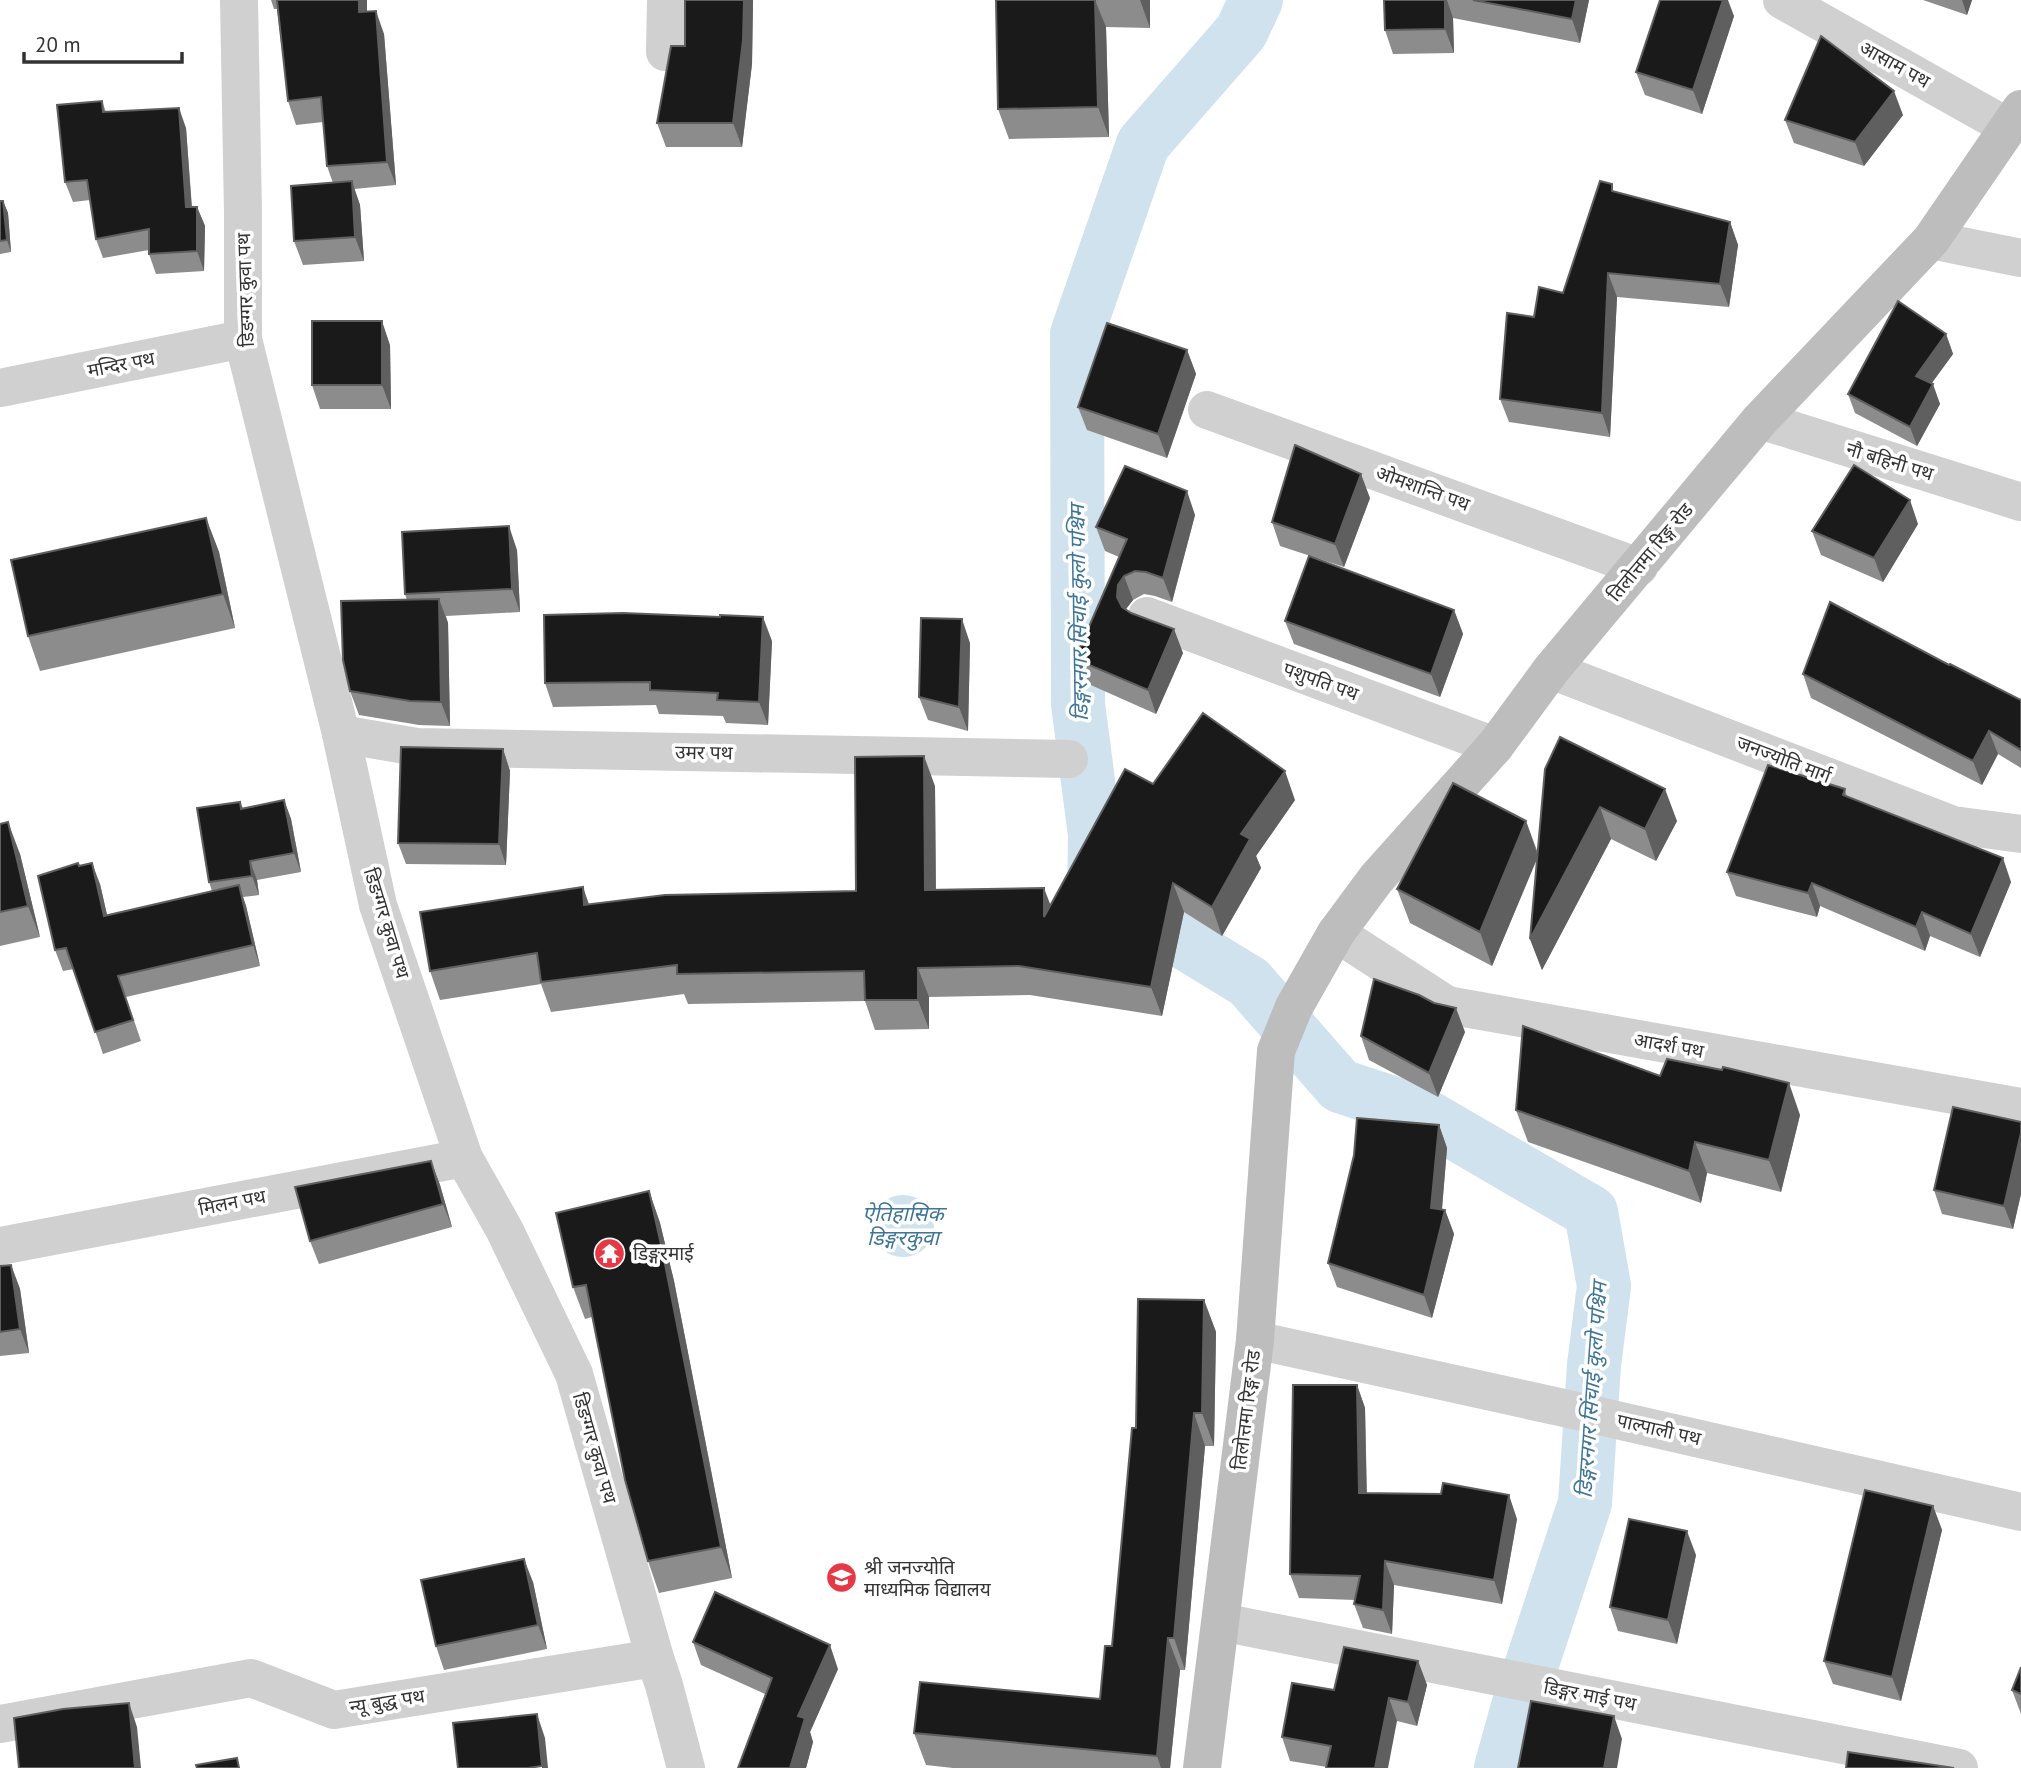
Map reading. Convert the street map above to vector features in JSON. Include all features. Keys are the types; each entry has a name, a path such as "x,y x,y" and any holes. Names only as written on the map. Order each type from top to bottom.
{"street":[{"name":"डिङग्गर कुवा पथ","path":"239,0 243,339 341,734 378,905 464,1158 504,1229 574,1374 686,1768"},
{"path":"665,52 666,0"},
{"name":"आसाम पथ","path":"1782,0 2014,118"},
{"name":"तिलोत्तमा रिङ्ग रोड","path":"1202,1768 1255,1340 1276,1051 1294,1007 1336,933 1376,879 1495,746 1551,670 1760,420 1931,240 2014,118"},
{"path":"1931,240 2021,258"},
{"name":"मन्दिर पथ","path":"0,388 243,339"},
{"name":"ओमशान्ति पथ","path":"1207,410 1639,567"},
{"name":"नौ बहिनी पथ","path":"1760,420 2021,502"},
{"name":"पशुपति पथ","path":"1147,616 1495,746"},
{"name":"जनज्योति मार्ग","path":"1551,670 1953,825 2021,834"},
{"name":"उमर पथ","path":"341,734 417,747 1069,759"},
{"name":"आदर्श पथ","path":"1336,933 1447,1005 2021,1107"},
{"name":"मिलन पथ","path":"0,1246 464,1158"},
{"name":"पाल्पाली पथ","path":"1255,1340 2021,1512"},
{"name":"डिङ्गर माई पथ","path":"1221,1622 1959,1768"},
{"name":"न्यू बुद्ध पथ","path":"0,1724 251,1678 334,1710 655,1658"}],"water":[{"name":"ऐतिहासिक डिङ्गरकुवा","path":"903,1195 915,1197 925,1204 932,1214 932,1238 925,1248 915,1255 903,1257 891,1255 881,1248 874,1238 872,1226 874,1214 881,1204 891,1197"}],"building":[{"path":"277,0 359,0 359,12 376,11 387,162 327,166 321,97 288,101"},
{"path":"685,0 744,0 743,40 733,123 657,123 671,46 685,46"},
{"path":"996,0 1095,0 1098,107 998,109"},
{"path":"1384,0 1445,0 1445,29 1385,30"},
{"path":"1473,0 1576,0 1572,19"},
{"path":"1660,0 1723,0 1693,90 1636,72"},
{"path":"1821,36 1894,91 1855,142 1785,120"},
{"path":"102,101 103,112 179,108 186,207 197,207 197,251 149,254 149,229 96,239 87,180 65,182 57,105"},
{"path":"352,181 355,237 294,241 291,186"},
{"path":"1600,181 1612,184 1612,191 1730,222 1720,284 1608,273 1602,413 1500,399 1507,313 1534,317 1539,287 1563,293"},
{"path":"0,201 3,201 7,240 0,241"},
{"path":"1898,301 1946,334 1916,376 1933,384 1910,427 1848,394"},
{"path":"312,321 382,321 382,385 312,385"},
{"path":"1107,323 1187,350 1158,434 1078,407"},
{"path":"1295,445 1361,474 1335,544 1272,522"},
{"path":"1854,465 1910,500 1874,558 1812,531"},
{"path":"1125,466 1187,491 1163,578 1135,571 1124,576 1118,585 1117,597 1122,607 1174,629 1148,690 1075,659 1127,539 1096,527"},
{"path":"206,518 223,594 28,636 11,560"},
{"path":"509,526 512,589 405,594 402,532"},
{"path":"1309,556 1454,610 1431,674 1285,621"},
{"path":"439,599 441,702 410,701 350,691 343,660 341,601"},
{"path":"1830,602 2021,700 2021,750 1989,731 1973,761 1803,674"},
{"path":"623,613 763,617 759,702 717,700 718,693 650,690 650,682 545,683 544,615"},
{"path":"921,618 962,619 959,707 919,697"},
{"path":"1203,713 1285,771 1241,834 1250,839 1212,907 1173,883 1151,987 1019,966 918,968 918,1000 865,1000 864,971 677,974 677,965 541,982 537,953 430,971 420,912 583,887 584,905 665,895 856,891 855,757 924,756 925,890 1044,888 1044,917 1125,769 1153,784"},
{"path":"1560,737 1665,789 1645,829 1600,807 1530,939 1545,769"},
{"path":"401,747 503,749 499,844 398,843"},
{"path":"1768,765 1845,789 1843,795 2003,858 1971,934 1922,912 1916,927 1812,883 1808,893 1727,872"},
{"path":"1453,783 1526,821 1480,932 1397,889"},
{"path":"284,800 294,853 250,861 252,876 209,882 197,808 240,802 241,809"},
{"path":"8,822 28,906 0,912 0,824"},
{"path":"78,863 79,866 92,863 104,916 239,885 253,945 118,976 133,1020 95,1032 66,948 55,950 38,876"},
{"path":"1374,979 1434,1003 1456,1008 1429,1073 1361,1036"},
{"path":"1523,1026 1660,1076 1667,1059 1722,1070 1723,1067 1789,1083 1769,1160 1695,1142 1689,1171 1516,1110"},
{"path":"1953,1107 2021,1122 2021,1133 2004,1206 1934,1190"},
{"path":"1357,1118 1439,1125 1431,1208 1445,1210 1424,1295 1328,1263 1354,1155"},
{"path":"431,1161 443,1204 310,1241 295,1187"},
{"path":"649,1191 721,1547 648,1561 625,1480 586,1285 573,1287 556,1213"},
{"path":"11,1265 20,1329 0,1332 0,1266"},
{"path":"1138,1299 1204,1300 1202,1413 1194,1413 1174,1638 1168,1638 1157,1756 914,1733 920,1682 1100,1699 1105,1646 1112,1646 1132,1428 1136,1428"},
{"path":"1293,1385 1357,1385 1359,1493 1441,1494 1443,1483 1509,1495 1494,1580 1385,1561 1383,1610 1354,1604 1360,1576 1290,1574"},
{"path":"1865,1490 1933,1506 1892,1677 1824,1661"},
{"path":"1629,1519 1687,1531 1668,1620 1610,1607"},
{"path":"524,1559 538,1625 436,1646 421,1580"},
{"path":"715,1592 830,1645 798,1716 805,1718 790,1768 738,1768 772,1678 693,1642"},
{"path":"1344,1647 1418,1661 1408,1702 1389,1698 1375,1768 1326,1768 1331,1746 1282,1737 1292,1683 1334,1690"},
{"path":"2021,1667 2021,1694 2012,1690"},
{"path":"1531,1701 1614,1716 1604,1768 1518,1768"},
{"path":"129,1703 135,1768 19,1768 14,1718 63,1709"},
{"path":"537,1714 542,1766 458,1768 453,1723"},
{"path":"1848,1752 1954,1768 1846,1768"},
{"path":"237,1758 239,1768 197,1768 196,1765"}],"waterway":[{"name":"डिङ्गरनगर सिंचाई कुलो पश्चिम","path":"1256,0 1241,32 1143,144 1077,334 1078,704 1095,835 1094,911 1172,935 1249,982 1340,1086 1419,1112 1591,1212 1604,1286 1594,1365 1585,1503 1519,1703 1501,1768"}],"place":[{"name":"डिङ्गरमाई","path":"610,1253"},
{"name":"श्री जनज्योति माध्यमिक विद्यालय","path":"841,1578"}]}
